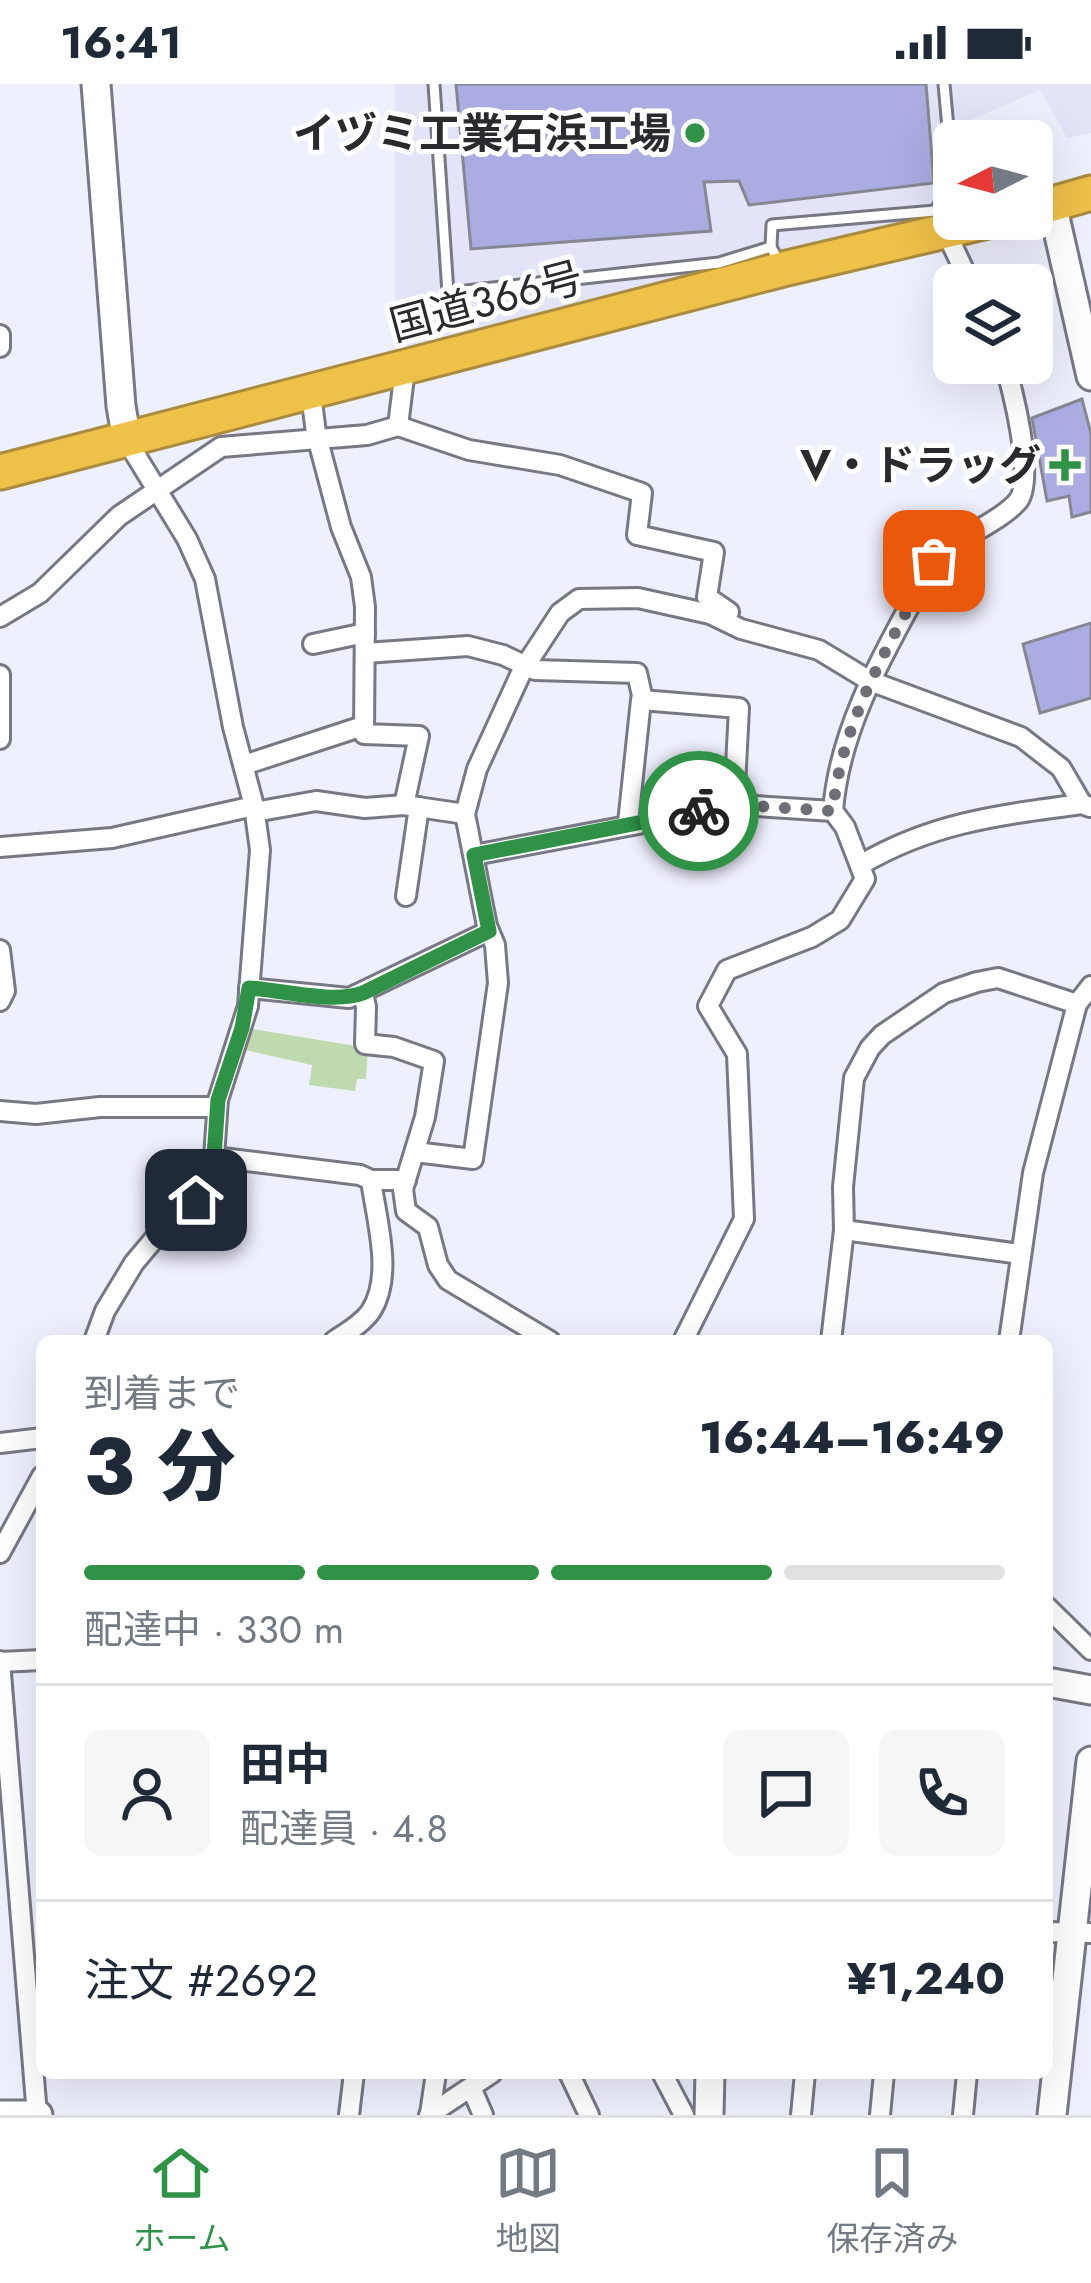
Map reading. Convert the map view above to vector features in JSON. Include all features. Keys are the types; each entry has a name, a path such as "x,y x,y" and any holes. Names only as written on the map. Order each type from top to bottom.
{"highway":[{"path":"1053,204 1091,193"},
{"name":"国道366号","path":"0,472 405,369 777,258 933,234"}],"main road":[{"path":"96,84 127,441"},
{"path":"1052,240 1091,376"},
{"path":"1053,1683 1091,1690"},
{"path":"1052,2115 1091,1761"},
{"path":"709,2115 710,2079"},
{"path":"0,2115 38,2115"}],"street":[{"path":"0,335 0,347"},
{"path":"398,426 405,369"},
{"path":"686,1335 743,1220 737,1054 708,1006 727,970 812,937 839,920 865,879 845,827 833,811 837,770 870,681 934,561 1018,501 1024,488 1025,469 1008,384"},
{"path":"310,394 341,527 361,577 364,734 419,736 406,896"},
{"path":"0,616 40,593 119,515 221,447 319,441 398,426 469,450 560,465 642,493 637,535 714,552 709,600 768,635"},
{"path":"96,1335 134,1263 166,1225 204,1194 214,1157 217,1107 248,1006 260,850 205,579 187,539 127,441"},
{"path":"415,1152 472,1159 498,983 495,945 465,814 477,769 526,664 560,613 578,598 638,598 710,614 819,650 870,681 1021,737 1061,768 1087,806 1000,815 945,828 901,841 860,865"},
{"path":"313,644 468,646 535,670 637,673 644,700 628,823"},
{"path":"0,675 0,739"},
{"path":"644,700 739,708 734,805"},
{"path":"244,765 363,726"},
{"path":"0,847 112,838 316,801 465,814"},
{"path":"474,855 734,805 833,811"},
{"path":"249,988 350,998 489,931"},
{"path":"0,950 5,991 0,1001"},
{"path":"832,1335 854,1078 870,1048 944,993 998,978 1077,1004"},
{"path":"1010,1335 1033,1173 1077,1004 1091,986"},
{"path":"363,993 365,1044 394,1047 434,1061 406,1180 406,1211 428,1227 438,1265 448,1280 540,1335"},
{"path":"0,1111 36,1114 100,1107 217,1107"},
{"path":"214,1157 371,1180 406,1180"},
{"path":"341,1335 372,1309 379,1291 382,1254 371,1180"},
{"path":"844,1230 1020,1254"},
{"path":"0,1442 36,1439"},
{"path":"0,1553 36,1487"},
{"path":"1053,1612 1091,1650"},
{"path":"36,1660 0,1662 38,2115"},
{"path":"349,2115 352,2079"},
{"path":"429,2115 435,2079"},
{"path":"429,2115 483,2079"},
{"path":"572,2079 589,2115"},
{"path":"665,2079 684,2115"},
{"path":"801,2115 804,2079"},
{"path":"880,2115 883,2079"},
{"path":"963,2115 967,2079"},
{"path":"471,2087 483,2115"}],"lane":[{"path":"434,84 448,293 777,258 772,225 935,212 953,183 944,84"}],"shaded area":[{"path":"395,84 1091,84 1091,133 1067,138 1040,90 970,120 933,120 933,215 818,251 409,351 395,301"}],"green space":[{"path":"247,1028 368,1048 366,1079 357,1079 355,1091 309,1085 312,1065 241,1049"}],"building":[{"name":"イヅミ工業石浜工場","path":"456,84 926,84 933,183 749,205 739,181 704,182 711,231 471,249"},
{"name":"V・ドラッグ","path":"1082,399 1091,434 1091,512 1072,517 1069,496 1047,501 1032,418"},
{"path":"1091,623 1091,698 1040,713 1023,644"}],"way so far":[{"path":"699,811 739,805 833,811 837,770 870,681 934,561"}],"place":[{"name":"イヅミ工業石浜工場","path":"695,133"},
{"name":"V・ドラッグ","path":"1065,465"}],"route":[{"path":"196,1200 204,1194 214,1157 218,1100 242,1028 249,988 350,998 363,993 489,931 474,855 699,811"}]}
